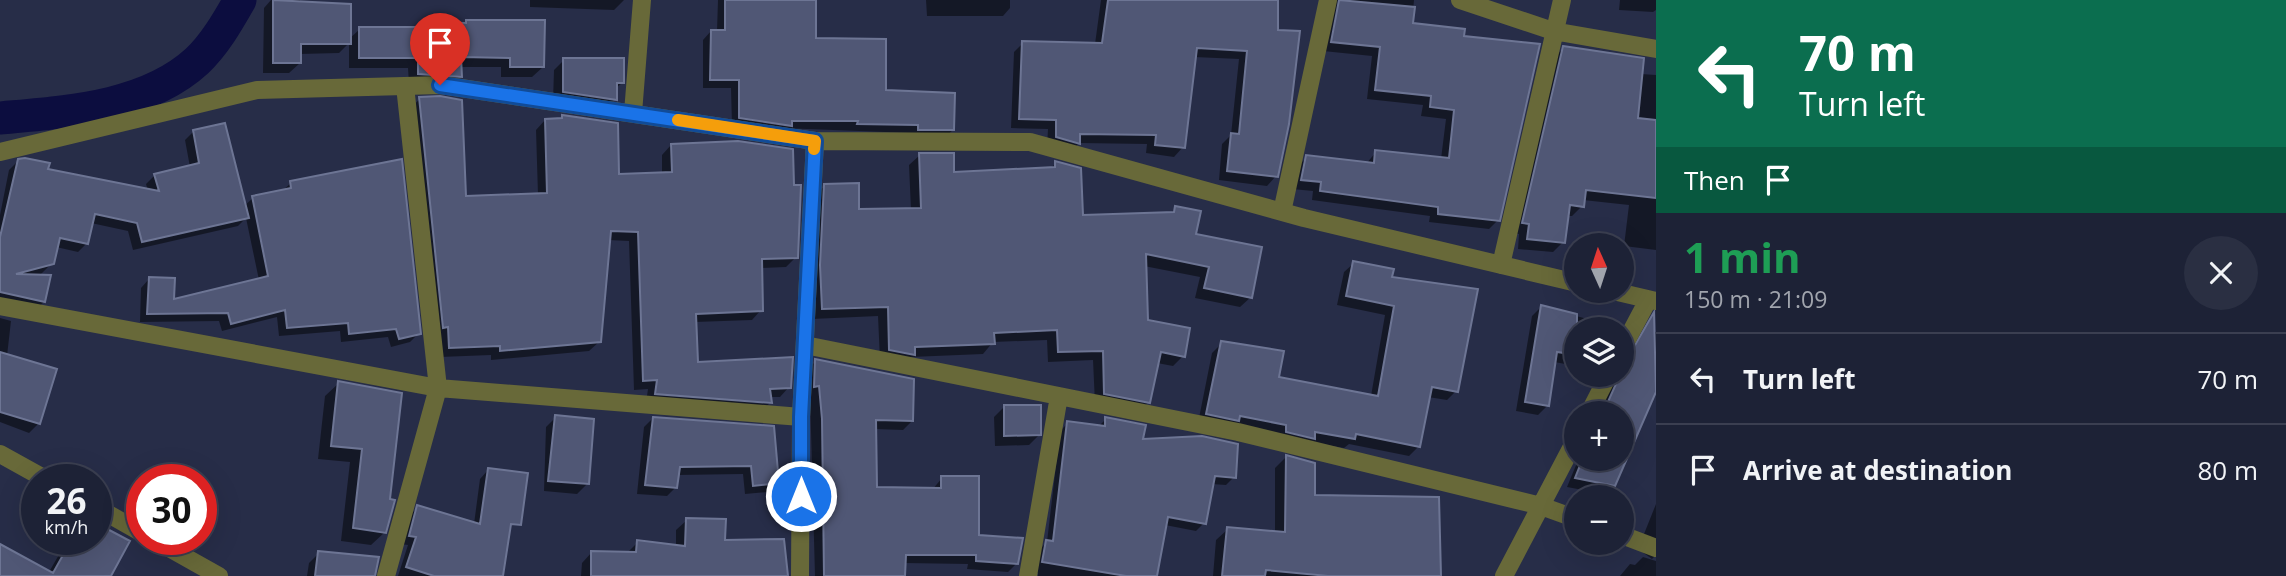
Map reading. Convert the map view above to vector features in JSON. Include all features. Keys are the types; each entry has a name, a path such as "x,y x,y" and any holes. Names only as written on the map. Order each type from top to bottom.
{"street":[{"path":"633,113 642,0"},
{"path":"1282,212 1328,0"},
{"path":"1460,0 1552,31 1656,49"},
{"path":"1501,265 1552,31 1562,0"},
{"path":"0,152 257,90 440,85 815,141 1030,142 1282,212 1564,280"},
{"path":"390,574 438,388 405,86"},
{"path":"800,576 801,417 815,141"},
{"path":"1634,296 1652,301 1634,330"},
{"path":"0,306 438,388 801,417"},
{"path":"805,345 1238,432 1541,506 1564,514"},
{"path":"1028,576 1059,396"},
{"path":"0,453 21,465"},
{"path":"1504,576 1564,462"},
{"path":"1634,540 1656,548"},
{"path":"182,555 219,576"}],"building":[{"path":"273,0 351,4 351,44 301,44 301,63 273,63"},
{"path":"725,0 816,0 816,38 886,39 886,90 955,93 954,130 918,130 918,125 857,124 858,121 792,121 792,126 739,118 739,80 710,80 711,30 725,30"},
{"path":"1108,0 1278,0 1278,30 1300,31 1289,124 1278,177 1227,171 1231,133 1239,134 1247,51 1197,48 1185,148 1155,145 1156,135 1080,134 1080,144 1056,137 1056,120 1019,119 1022,41 1102,43"},
{"path":"1339,0 1415,7 1413,23 1465,29 1464,36 1540,44 1500,221 1438,214 1438,207 1320,191 1321,182 1301,180 1306,155 1374,163 1375,150 1449,158 1454,110 1430,107 1431,96 1375,90 1380,47 1331,42"},
{"path":"466,20 545,20 544,67 510,67 510,58 461,57 462,77 418,74 418,58 359,58 359,27 421,27 421,22 466,23"},
{"path":"1563,46 1644,58 1638,118 1656,120 1656,198 1586,190 1584,207 1570,205 1564,243 1527,239 1529,224 1522,223"},
{"path":"563,58 624,58 624,83 617,83 617,100 563,92"},
{"path":"440,96 462,100 466,196 547,193 545,119 562,118 562,115 618,123 619,174 672,172 671,144 738,141 793,149 794,185 801,185 798,258 762,259 763,311 696,314 698,362 793,357 791,388 770,389 772,403 655,394 657,380 643,381 638,232 611,231 601,342 500,351 500,346 449,348 448,327 443,328 419,97"},
{"path":"225,123 249,218 142,242 137,223 95,214 88,244 60,238 54,264 16,274 51,275 45,302 0,292 0,237 18,159 50,163 48,169 159,191 154,174 199,163 193,130"},
{"path":"919,153 954,153 954,172 1055,167 1055,161 1081,168 1083,215 1174,212 1175,206 1201,211 1196,234 1262,247 1252,298 1204,288 1209,267 1146,254 1148,320 1190,328 1185,357 1161,352 1150,403 1104,394 1103,351 1058,352 1057,330 994,333 995,344 915,347 915,355 889,350 888,307 822,309 820,265 824,184 859,183 859,209 921,208"},
{"path":"402,159 421,334 399,339 396,329 349,334 348,323 287,328 285,310 231,324 228,313 147,314 149,277 175,278 174,299 268,276 252,196 291,188 290,181"},
{"path":"1353,261 1394,269 1392,277 1478,289 1458,392 1432,387 1420,447 1356,434 1355,439 1315,432 1315,439 1286,432 1286,425 1240,416 1239,421 1206,414 1221,341 1284,351 1279,377 1378,396 1394,306 1346,296"},
{"path":"1541,305 1577,314 1577,317 1564,317 1564,353 1557,352 1549,406 1525,402"},
{"path":"1654,312 1656,392 1634,442 1634,401 1608,401 1615,387 1634,387 1634,347"},
{"path":"0,352 57,369 40,424 0,412"},
{"path":"815,359 914,379 913,421 876,420 877,487 941,488 941,476 979,476 979,535 1023,538 1018,564 976,561 976,555 906,555 905,576 824,576 822,419 819,386 814,387"},
{"path":"338,381 402,393 390,499 395,500 386,533 353,528 362,449 331,446"},
{"path":"1004,405 1041,405 1041,435 1004,436"},
{"path":"555,415 594,419 589,484 548,481"},
{"path":"653,417 774,426 779,483 753,486 751,466 680,467 677,488 645,485"},
{"path":"1105,417 1146,425 1143,439 1202,436 1238,444 1236,478 1215,476 1206,524 1168,517 1157,576 1126,576 1042,562 1046,540 1053,541 1067,421 1105,426"},
{"path":"1286,455 1315,463 1315,495 1439,497 1441,576 1328,576 1266,570 1265,576 1222,576 1227,527 1285,532"},
{"path":"488,468 528,473 521,525 511,524 503,576 434,576 406,567 416,537 409,536 417,505 480,524"},
{"path":"1578,471 1622,471 1615,485 1575,478"},
{"path":"686,518 726,519 725,540 784,539 788,576 591,576 591,551 636,552 637,540 685,546"},
{"path":"112,531 126,539 126,548 111,576 0,576 0,544 53,573 63,555 112,555"},
{"path":"318,551 379,557 375,576 315,576"}],"waterway":[{"path":"0,118 104,105 154,89 177,77 204,54 240,0"}],"slow traffic":[{"path":"678,120 815,141 814,149"}],"route":[{"path":"440,85 815,141 801,417 801,496"}]}
